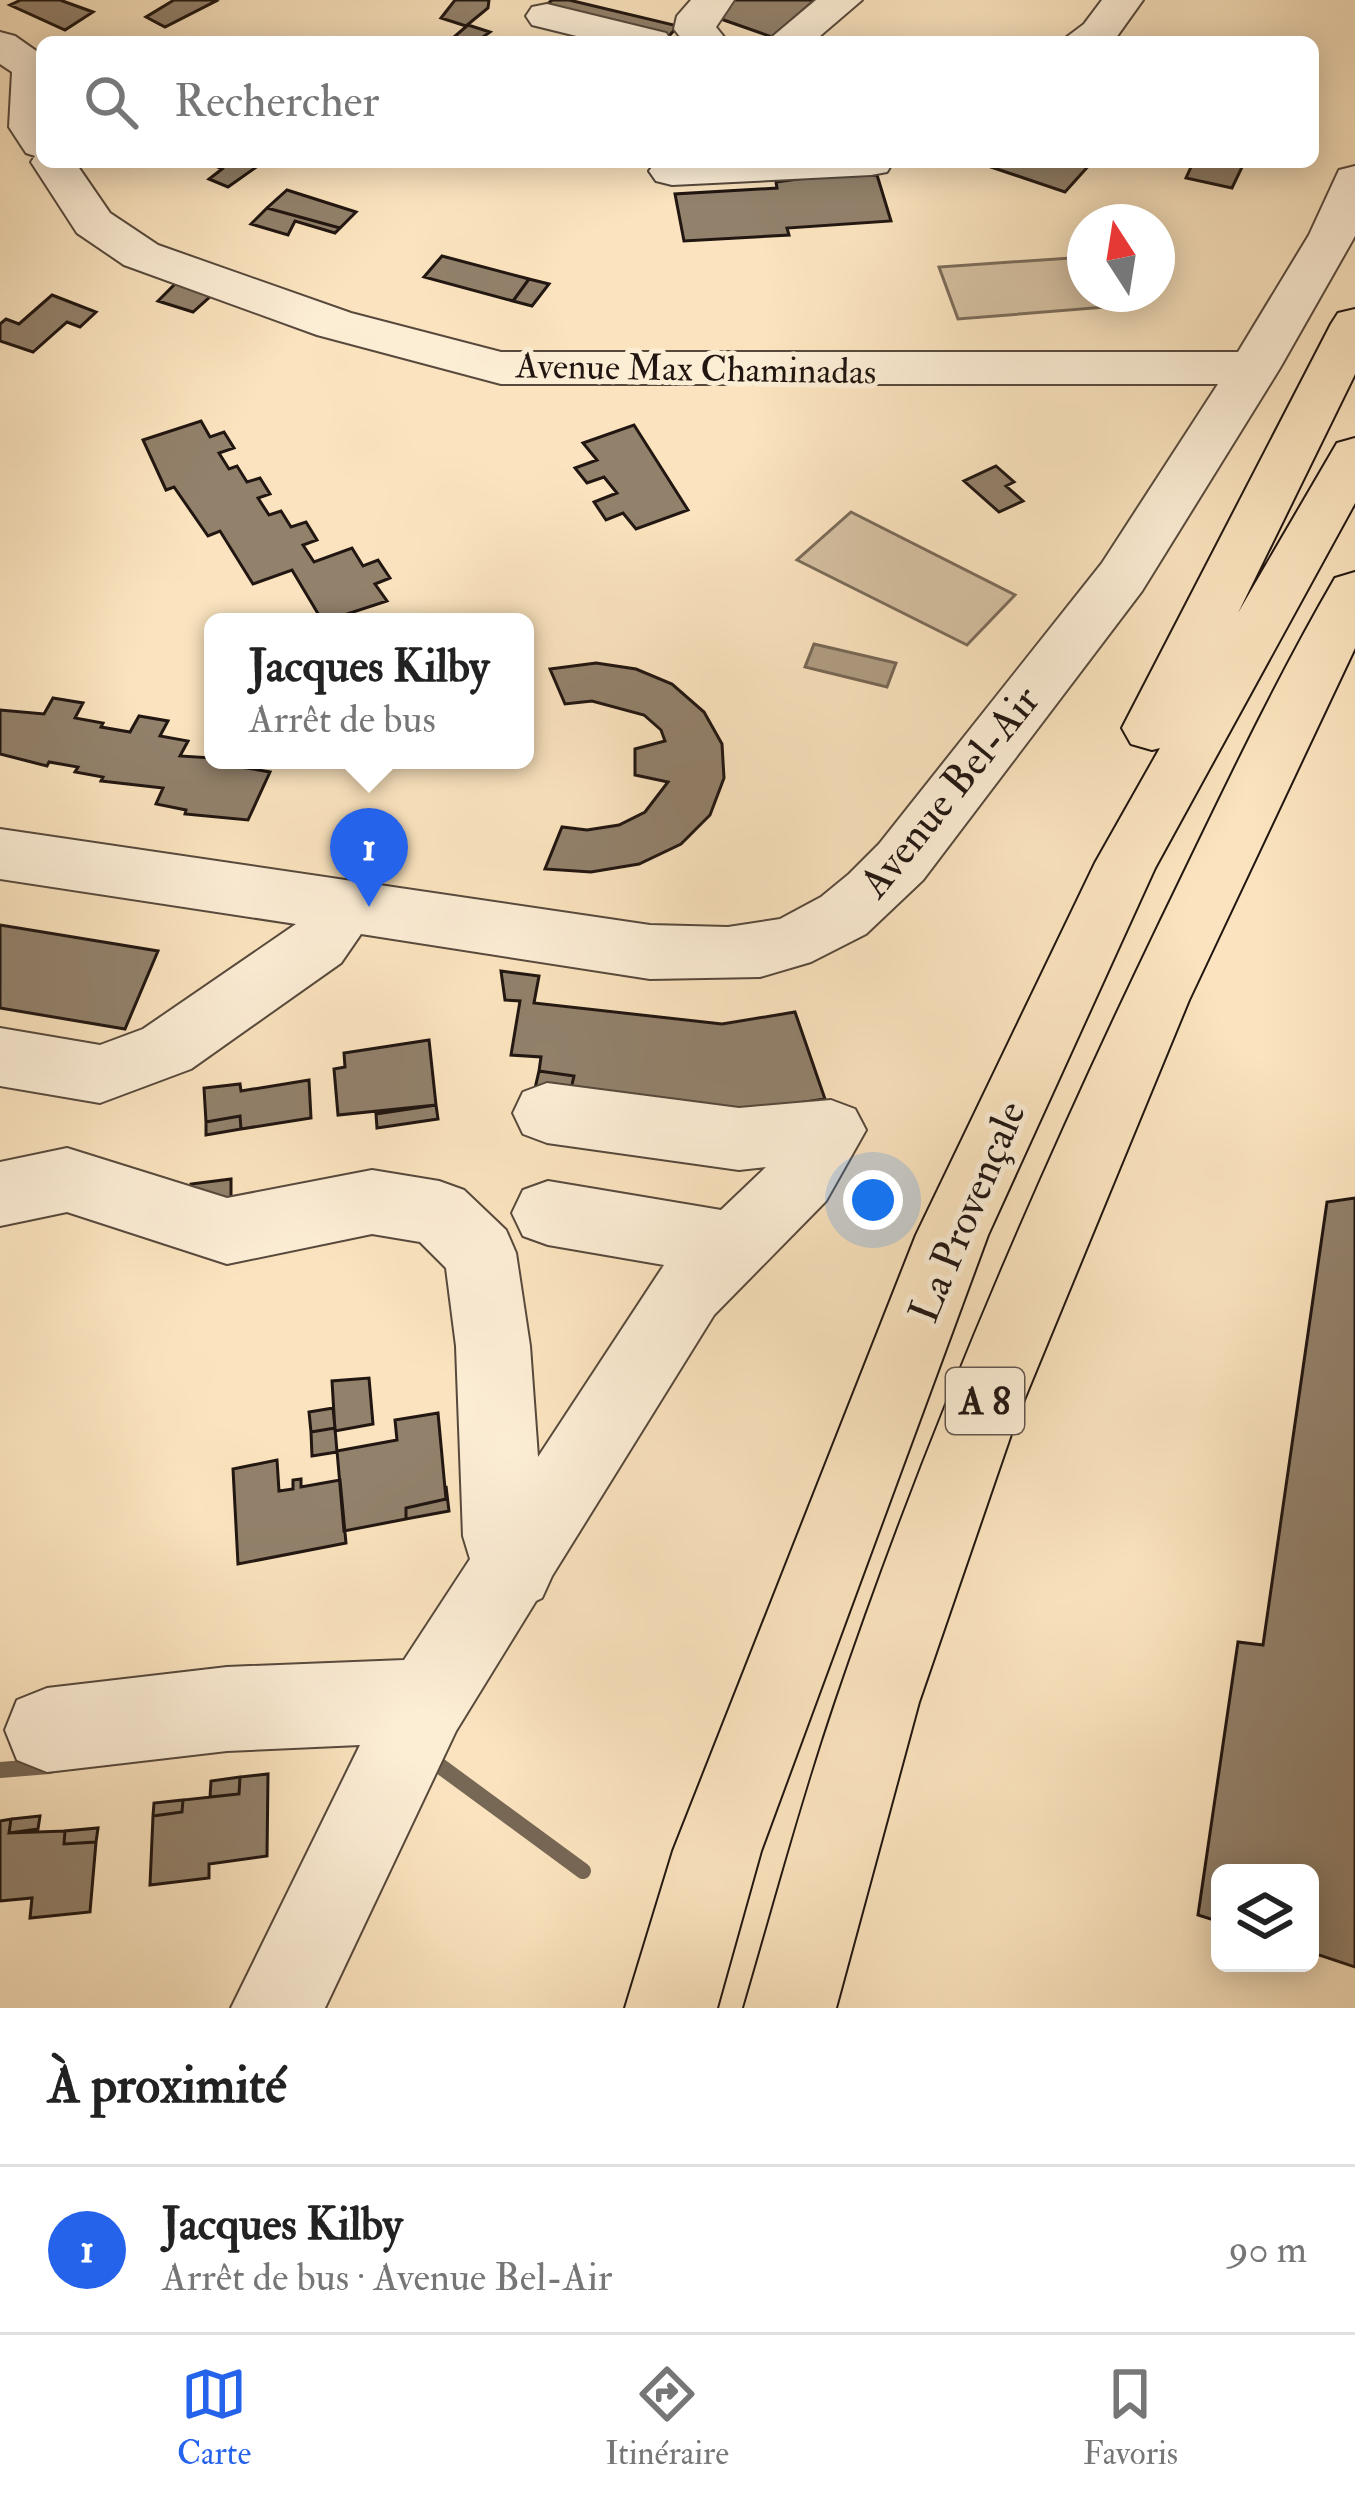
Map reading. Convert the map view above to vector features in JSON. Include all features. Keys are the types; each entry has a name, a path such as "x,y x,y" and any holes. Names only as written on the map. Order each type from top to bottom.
{"highway":[{"path":"1047,1034 1070,906 1100,829 1355,324"},
{"name":"La Provençale","path":"671,2008 717,1851 952,1235 1126,863 1355,455"},
{"name":"La Provençale","path":"790,2008 877,1704 971,1437 1084,1161 1239,816 1355,592"},
{"path":"1239,816 1355,633"}],"street":[{"path":"701,36 695,29 698,16 714,0"},
{"path":"795,36 842,0"},
{"path":"1094,36 1123,0"},
{"path":"547,16 627,36"},
{"path":"0,45 32,68 31,127 36,135"},
{"name":"Avenue Max Chaminadas","path":"57,168 93,223 141,255 334,324 501,368 1255,368"},
{"path":"673,171 739,168"},
{"name":"Avenue Bel-Air","path":"0,854 650,952 729,957 807,940 864,902 901,862 1122,577 1255,368 1331,235 1355,180"},
{"path":"4,1060 100,1074 167,1049 318,944 347,904"},
{"path":"277,2008 426,1701 514,1570 688,1291 801,1179 831,1130 739,1138 547,1113"},
{"path":"0,1194 67,1180 227,1231 372,1202 440,1213 480,1253 494,1346 503,1537 514,1570"},
{"path":"548,1213 735,1245"},
{"path":"47,1730 227,1709 426,1701"}],"shaded area":[{"path":"1067,258 1067,310 958,319 939,267"},
{"path":"851,512 1015,595 967,645 797,560"},
{"path":"814,644 896,663 887,687 805,667"}],"building":[{"path":"21,0 60,0 93,12 65,30 10,5"},
{"path":"174,0 216,1 165,27 146,17"},
{"path":"455,0 489,0 488,8 466,26 441,18"},
{"path":"552,0 569,0 678,26 664,36 544,7"},
{"path":"734,0 815,0 773,36 718,18"},
{"path":"468,25 490,32 484,36 455,36"},
{"path":"255,168 228,187 209,179 222,169"},
{"path":"994,168 1087,168 1065,192"},
{"path":"1191,168 1242,168 1232,188 1186,178"},
{"path":"877,175 891,221 787,228 789,235 684,241 675,194 777,188 776,182 813,177"},
{"path":"287,190 356,212 340,228 267,208"},
{"path":"267,208 340,228 335,233 295,221 288,235 251,224"},
{"path":"442,256 529,279 513,301 424,277"},
{"path":"529,279 549,284 532,306 513,301"},
{"path":"177,282 213,294 193,312 158,301"},
{"path":"52,295 96,312 80,327 67,322 33,352 0,341 0,324 6,319 19,324"},
{"path":"201,421 210,437 224,432 234,448 219,453 229,469 237,466 247,482 260,478 270,494 258,498 269,515 281,511 291,527 306,522 317,540 303,545 314,562 352,548 363,566 378,560 390,578 375,584 387,601 350,613 318,613 292,570 253,584 220,531 208,536 174,487 166,490 143,440"},
{"path":"634,425 688,510 636,529 623,513 606,520 594,502 617,493 604,477 587,483 575,468 597,460 583,443"},
{"path":"996,466 1014,482 1006,486 1023,501 999,512 964,481"},
{"path":"596,663 636,669 672,684 704,712 722,744 724,778 710,815 681,844 639,864 591,872 545,869 562,827 587,830 619,825 645,812 668,782 635,775 635,749 665,741 661,730 644,715 592,701 565,704 550,669"},
{"path":"53,698 83,703 75,718 103,723 101,727 130,732 139,716 168,721 160,736 188,741 180,756 204,758 204,769 270,772 248,820 185,814 186,810 156,804 163,788 101,781 103,777 75,772 78,767 49,762 47,766 0,754 0,710 44,714"},
{"path":"0,925 158,951 125,1029 0,1008"},
{"path":"501,971 539,976 534,1003 722,1024 795,1012 825,1099 694,1119 568,1102 574,1076 539,1071 541,1057 511,1055 520,1001 505,1000"},
{"path":"429,1040 436,1105 338,1115 334,1069 345,1067 344,1053"},
{"path":"539,1071 574,1076 568,1102 533,1097"},
{"path":"309,1080 311,1118 241,1129 240,1116 206,1122 204,1088 240,1084 241,1091"},
{"path":"436,1105 438,1119 377,1128 376,1114"},
{"path":"240,1116 241,1129 206,1135 206,1122"},
{"path":"231,1179 231,1201 191,1206 191,1184"},
{"path":"1355,1198 1355,1967 1319,1955 1319,1864 1211,1864 1211,1919 1198,1915 1238,1642 1263,1645 1327,1202"},
{"path":"369,1378 373,1424 335,1431 332,1381"},
{"path":"333,1408 335,1428 311,1432 309,1412"},
{"path":"438,1413 446,1499 406,1508 406,1519 344,1531 337,1451 397,1440 395,1420"},
{"path":"335,1428 337,1452 312,1456 311,1432"},
{"path":"277,1460 279,1491 293,1489 293,1480 301,1479 301,1487 340,1480 346,1543 238,1564 233,1469"},
{"path":"446,1486 449,1511 406,1519 406,1508 446,1499"},
{"path":"268,1774 267,1856 209,1864 209,1878 150,1885 153,1816 182,1812 183,1800 239,1794 240,1777"},
{"path":"240,1777 239,1794 210,1797 211,1781"},
{"path":"183,1800 182,1812 153,1816 154,1803"},
{"path":"40,1816 38,1829 9,1833 11,1819"},
{"path":"11,1819 9,1833 65,1831 64,1844 96,1842 90,1912 30,1918 32,1898 0,1901 0,1821"},
{"path":"98,1828 96,1842 64,1844 65,1831"}],"waterway":[{"path":"425,1755 583,1871"},
{"path":"0,1770 49,1766"}],"place":[{"name":"Jacques Kilby","path":"369,907"}]}
